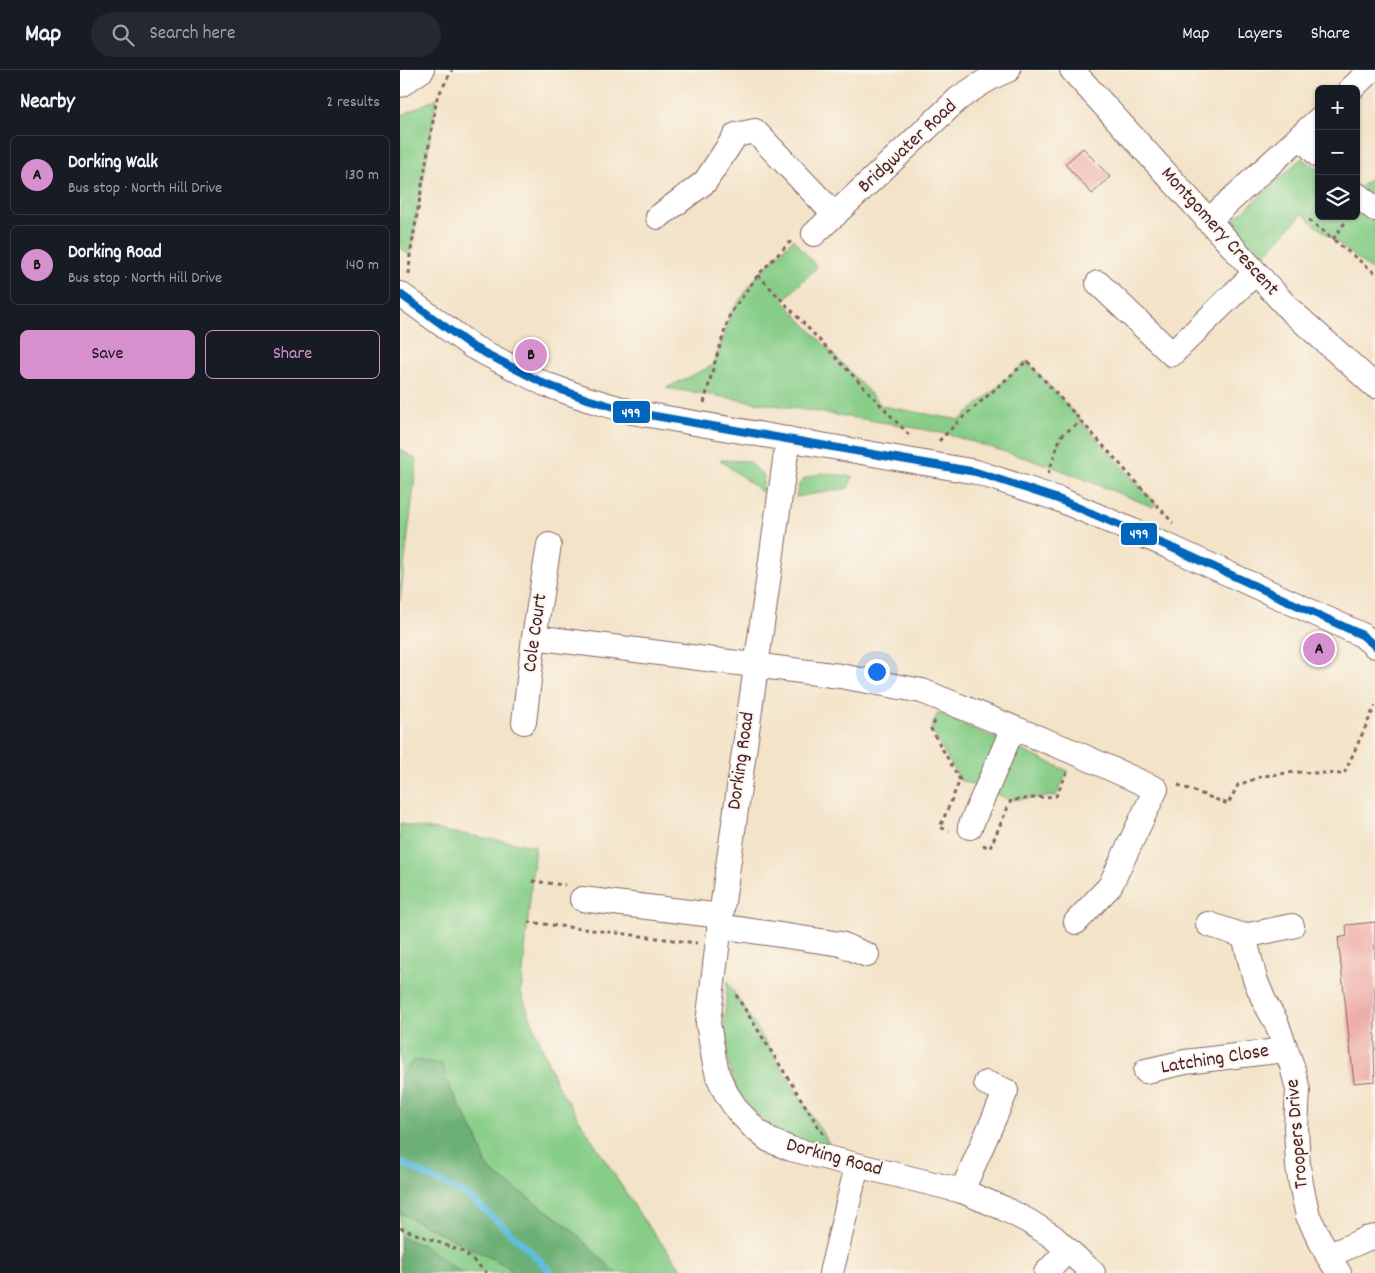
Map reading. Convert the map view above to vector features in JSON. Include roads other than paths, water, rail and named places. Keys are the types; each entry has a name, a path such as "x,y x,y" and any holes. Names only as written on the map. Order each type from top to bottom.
{"street":[{"path":"400,75 422,70"},
{"path":"400,85 422,70"},
{"name":"Bridgwater Road","path":"804,237 835,215 958,99 976,86 1008,70"},
{"name":"Montgomery Crescent","path":"1072,70 1288,309 1375,386"},
{"path":"1355,85 1371,70"},
{"path":"1208,222 1315,123"},
{"path":"658,216 705,182 736,135 755,131 835,215"},
{"path":"1300,136 1315,152"},
{"path":"1360,197 1375,209"},
{"path":"1098,283 1172,354 1255,273"},
{"path":"404,297 473,347 546,384 587,399 632,412 788,439 925,458 976,472 1058,499 1168,546 1362,635 1375,646"},
{"name":"Dorking Road","path":"788,439 718,938 708,1023 710,1042 718,1076 737,1110 754,1128 769,1140 791,1150 962,1191 1003,1208 1052,1236 1093,1273"},
{"name":"Cole Court","path":"524,722 534,637 549,545"},
{"path":"534,637 840,676 922,691 1076,753 1156,789 1110,886 1076,922"},
{"path":"970,828 1013,728"},
{"path":"582,898 718,938 842,944 867,955"},
{"path":"1208,924 1244,936 1292,926"},
{"name":"Troopers Drive","path":"1244,936 1255,979 1265,1003 1276,1022 1292,1066 1298,1090 1296,1127 1298,1167 1302,1189 1308,1216 1333,1265"},
{"name":"Latching Close","path":"1146,1071 1185,1062 1285,1050"},
{"path":"962,1191 1006,1091 986,1083"},
{"path":"831,1273 848,1164"},
{"path":"1333,1265 1366,1239 1375,1237"},
{"path":"1046,1273 1068,1250"}],"waterway":[{"path":"400,1162 471,1198 522,1243 552,1273"}],"place":[{"name":"Dorking Road","path":"531,355"},
{"name":"Dorking Walk","path":"1319,649"}]}
